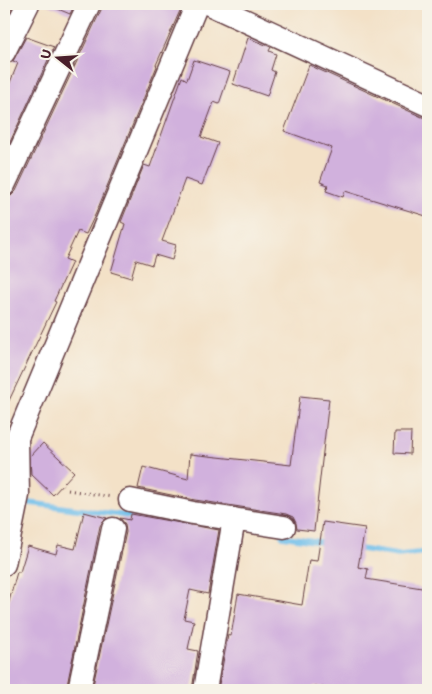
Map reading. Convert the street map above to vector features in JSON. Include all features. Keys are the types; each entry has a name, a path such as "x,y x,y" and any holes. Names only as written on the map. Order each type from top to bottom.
{"street":[{"path":"4,52 28,4"},
{"path":"4,185 89,4"},
{"path":"4,564 17,502 17,438 197,4"},
{"path":"209,4 428,105"},
{"path":"130,500 193,513 232,527 284,527"},
{"path":"205,690 232,527"},
{"path":"79,690 113,529"}],"path":[{"path":"68,490 130,500"}],"building":[{"path":"4,4 13,4 4,23"},
{"path":"46,4 75,4 70,14"},
{"path":"102,4 183,4 96,213 86,234 78,231 65,259 72,262 54,301 56,302 4,411 4,198 11,196 16,191 101,10"},
{"path":"26,37 54,47 4,155 4,97 18,63 13,61"},
{"path":"248,38 271,47 269,51 276,54 271,70 275,72 267,96 233,84"},
{"path":"194,60 230,72 219,104 214,102 201,137 218,143 202,185 185,179 162,241 176,245 172,260 155,255 152,265 136,260 131,278 111,272 125,224 121,222 144,165 150,167 182,77 187,80"},
{"path":"309,65 422,117 428,118 428,209 426,216 345,191 343,197 326,191 328,185 320,182 332,148 284,131"},
{"path":"300,396 329,399 314,531 297,529 293,517 286,514 195,500 138,488 143,467 188,479 190,454 291,465"},
{"path":"395,432 411,432 410,454 394,453"},
{"path":"43,443 74,472 53,495 31,474 30,457"},
{"path":"84,512 107,518 100,526 66,690 4,690 4,620 17,572 20,572 28,546 56,554 58,545 75,549"},
{"path":"131,514 219,530 208,594 190,590 184,619 194,621 188,649 198,651 192,690 146,690 121,685 120,690 92,690 126,532 125,524 120,518 130,520"},
{"path":"323,522 365,528 358,567 368,569 366,579 428,589 428,690 344,690 314,686 313,690 218,690 228,635 231,636 238,594 302,605 309,560 317,561"}],"waterway":[{"path":"22,502 137,517"},
{"path":"156,519 186,523"},
{"path":"282,536 327,543"},
{"path":"354,548 398,555 428,552"}]}
